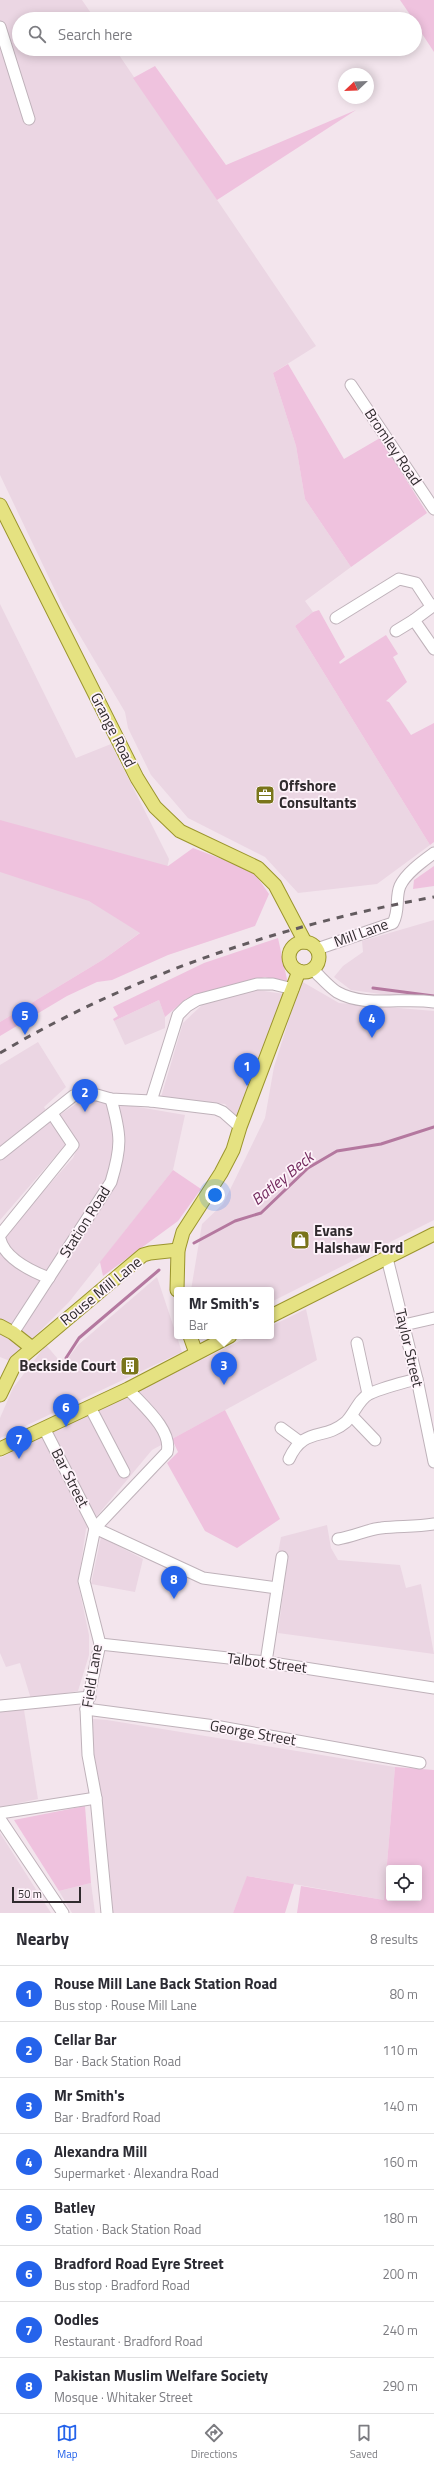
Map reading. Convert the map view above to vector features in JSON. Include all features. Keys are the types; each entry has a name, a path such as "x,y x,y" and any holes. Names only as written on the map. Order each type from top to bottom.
{"main road":[{"name":"Grange Road","path":"0,505 137,778 155,807 180,831 258,868 275,885 285,902 287,919 300,943"},
{"path":"177,1287 178,1250 190,1219 221,1173 233,1150 240,1127 293,989 305,970 318,958 317,950 300,943 290,952 290,961 305,970"},
{"path":"274,1314 434,1234"},
{"name":"Rouse Mill Lane","path":"32,1348 143,1256 150,1253 178,1250"},
{"path":"0,1326 13,1332 32,1348 16,1362 0,1395"},
{"path":"191,1339 196,1353"},
{"path":"0,1449 128,1389 224,1339"}],"street":[{"path":"0,27 29,119"},
{"name":"Bromley Road","path":"351,385 434,509"},
{"path":"334,616 399,579 416,583 433,605 414,620 396,631"},
{"path":"414,620 434,649"},
{"name":"Mill Lane","path":"317,950 394,922 398,914 400,886 410,874 434,853"},
{"path":"305,970 337,992 359,998 382,1002 416,999 434,1002"},
{"path":"151,1101 176,1022 187,1006 197,1000 257,984 273,984 293,989"},
{"path":"0,1154 18,1142 52,1115 73,1096 83,1094 97,1095 111,1099 151,1101 216,1109 223,1112 240,1127"},
{"name":"Station Road","path":"13,1332 111,1182 119,1155 119,1128 111,1099"},
{"path":"0,1235 73,1145 52,1115"},
{"path":"0,1239 3,1250 33,1272 49,1278"},
{"name":"Taylor Street","path":"387,1258 417,1379 434,1462"},
{"path":"404,1325 434,1318"},
{"path":"357,1343 368,1394"},
{"path":"289,1459 295,1446 300,1442 311,1435 332,1431 352,1416 368,1394 417,1379"},
{"path":"128,1389 161,1426 169,1445 167,1452 95,1528 203,1578 277,1588"},
{"path":"90,1407 124,1472"},
{"path":"352,1416 375,1440"},
{"name":"Bar Street","path":"44,1428 95,1528"},
{"path":"281,1428 300,1442"},
{"path":"338,1539 355,1537 379,1528 415,1527 434,1524"},
{"name":"Field Lane","path":"95,1528 84,1582 100,1644 86,1710 88,1755 96,1798 107,1913"},
{"path":"266,1662 282,1557"},
{"name":"Talbot Street","path":"100,1644 266,1662 434,1688"},
{"path":"0,1706 90,1696"},
{"name":"George Street","path":"86,1710 215,1726 420,1763"},
{"path":"0,1813 96,1798"},
{"path":"0,1819 63,1913"}],"shaded area":[{"path":"0,0 82,0 90,12 12,12 12,56 120,56 316,346 273,373 296,446 305,499 351,567 305,601 313,612 295,626 430,845 377,884 298,893 265,857 188,818 151,775 128,728 125,712 63,607 0,475"},
{"path":"400,0 434,0 434,52 422,34 422,12 408,12"},
{"path":"155,66 226,165 356,110 217,200 133,78"},
{"path":"288,364 344,459 380,438 427,513 351,567 305,499 296,446 273,373"},
{"path":"0,604 76,758 111,744 169,859 156,921 104,959 0,1022"},
{"path":"319,610 345,657 339,662 340,664 386,635 398,654 393,657 407,682 386,701 389,702 411,735 434,723 434,842 430,845 295,626 313,612"},
{"path":"0,820 168,866 193,848 253,871 269,894 255,926 168,955 112,980 97,982 67,996 0,1036 0,1022 104,959 140,933 89,901 0,872"},
{"path":"434,866 434,886 413,889 414,880"},
{"path":"434,920 434,1001 351,990 334,977 343,966 363,952 362,941"},
{"path":"278,938 288,984 265,977 186,999 165,1017 159,1000 114,1021 113,1019 118,1016 113,1007 204,963"},
{"path":"301,981 339,1003 434,1011 434,1220 274,1300 274,1287 192,1287 202,1224 223,1204 265,1118 274,1067"},
{"path":"257,990 284,994 238,1119 225,1104 161,1097 183,1023 203,1004"},
{"path":"159,1000 165,1017 165,1028 125,1045 114,1021"},
{"path":"38,1042 66,1087 44,1107 66,1144 0,1220 0,1065"},
{"path":"82,1100 103,1101 185,1115 173,1170 69,1302 10,1361 0,1357 0,1240 73,1158 79,1144 58,1116"},
{"path":"173,1170 201,1189 178,1221 103,1276 100,1262"},
{"path":"157,1277 174,1328 174,1339 178,1339 182,1352 0,1438 0,1418 13,1388 46,1345 63,1365 78,1345"},
{"path":"306,1309 317,1360 152,1450 86,1529 78,1583 89,1635 89,1655 78,1691 31,1699 20,1663 6,1667 0,1653 0,1458 244,1339 274,1339 274,1325"},
{"path":"225,1410 280,1519 237,1548 205,1531 167,1463 178,1452 172,1439"},
{"path":"327,1525 331,1548 338,1560 400,1565 406,1588 421,1584 434,1654 278,1633 288,1555 278,1553 281,1537"},
{"path":"101,1537 143,1559 135,1592 91,1584"},
{"path":"24,1710 38,1799 0,1807 0,1711"},
{"path":"93,1719 107,1720 395,1767 384,1900 248,1876 233,1913 109,1913 91,1746"},
{"path":"395,1767 434,1770 434,1913 297,1913 301,1886 384,1900 386,1876 386,1901 422,1901 422,1865 387,1865"},
{"path":"85,1806 91,1883 59,1891 14,1820"},
{"path":"0,1833 51,1913 0,1913"},
{"path":"247,1876 294,1884 285,1913 233,1913"},
{"path":"91,1883 95,1913 72,1913 59,1891"}],"waterway":[{"path":"373,988 434,996"},
{"name":"Batley Beck","path":"194,1243 235,1221 261,1213 308,1168 337,1151 381,1144 434,1127"},
{"name":"Batley Beck","path":"66,1358 79,1338 159,1270"}],"railway":[{"path":"0,1053 103,999 156,976 210,956 320,922 434,897"}],"place":[{"name":"Offshore Consultants","path":"265,795"},
{"name":"Batley","path":"25,1035"},
{"name":"Alexandra Mill","path":"372,1038"},
{"name":"Rouse Mill Lane Back Station Road","path":"247,1086"},
{"name":"Cellar Bar","path":"85,1112"},
{"name":"Evans Halshaw Ford","path":"300,1240"},
{"name":"Beckside Court","path":"130,1366"},
{"name":"Mr Smith's","path":"224,1385"},
{"name":"Bradford Road Eyre Street","path":"66,1427"},
{"name":"Oodles","path":"19,1459"},
{"name":"Pakistan Muslim Welfare Society","path":"174,1599"}]}
